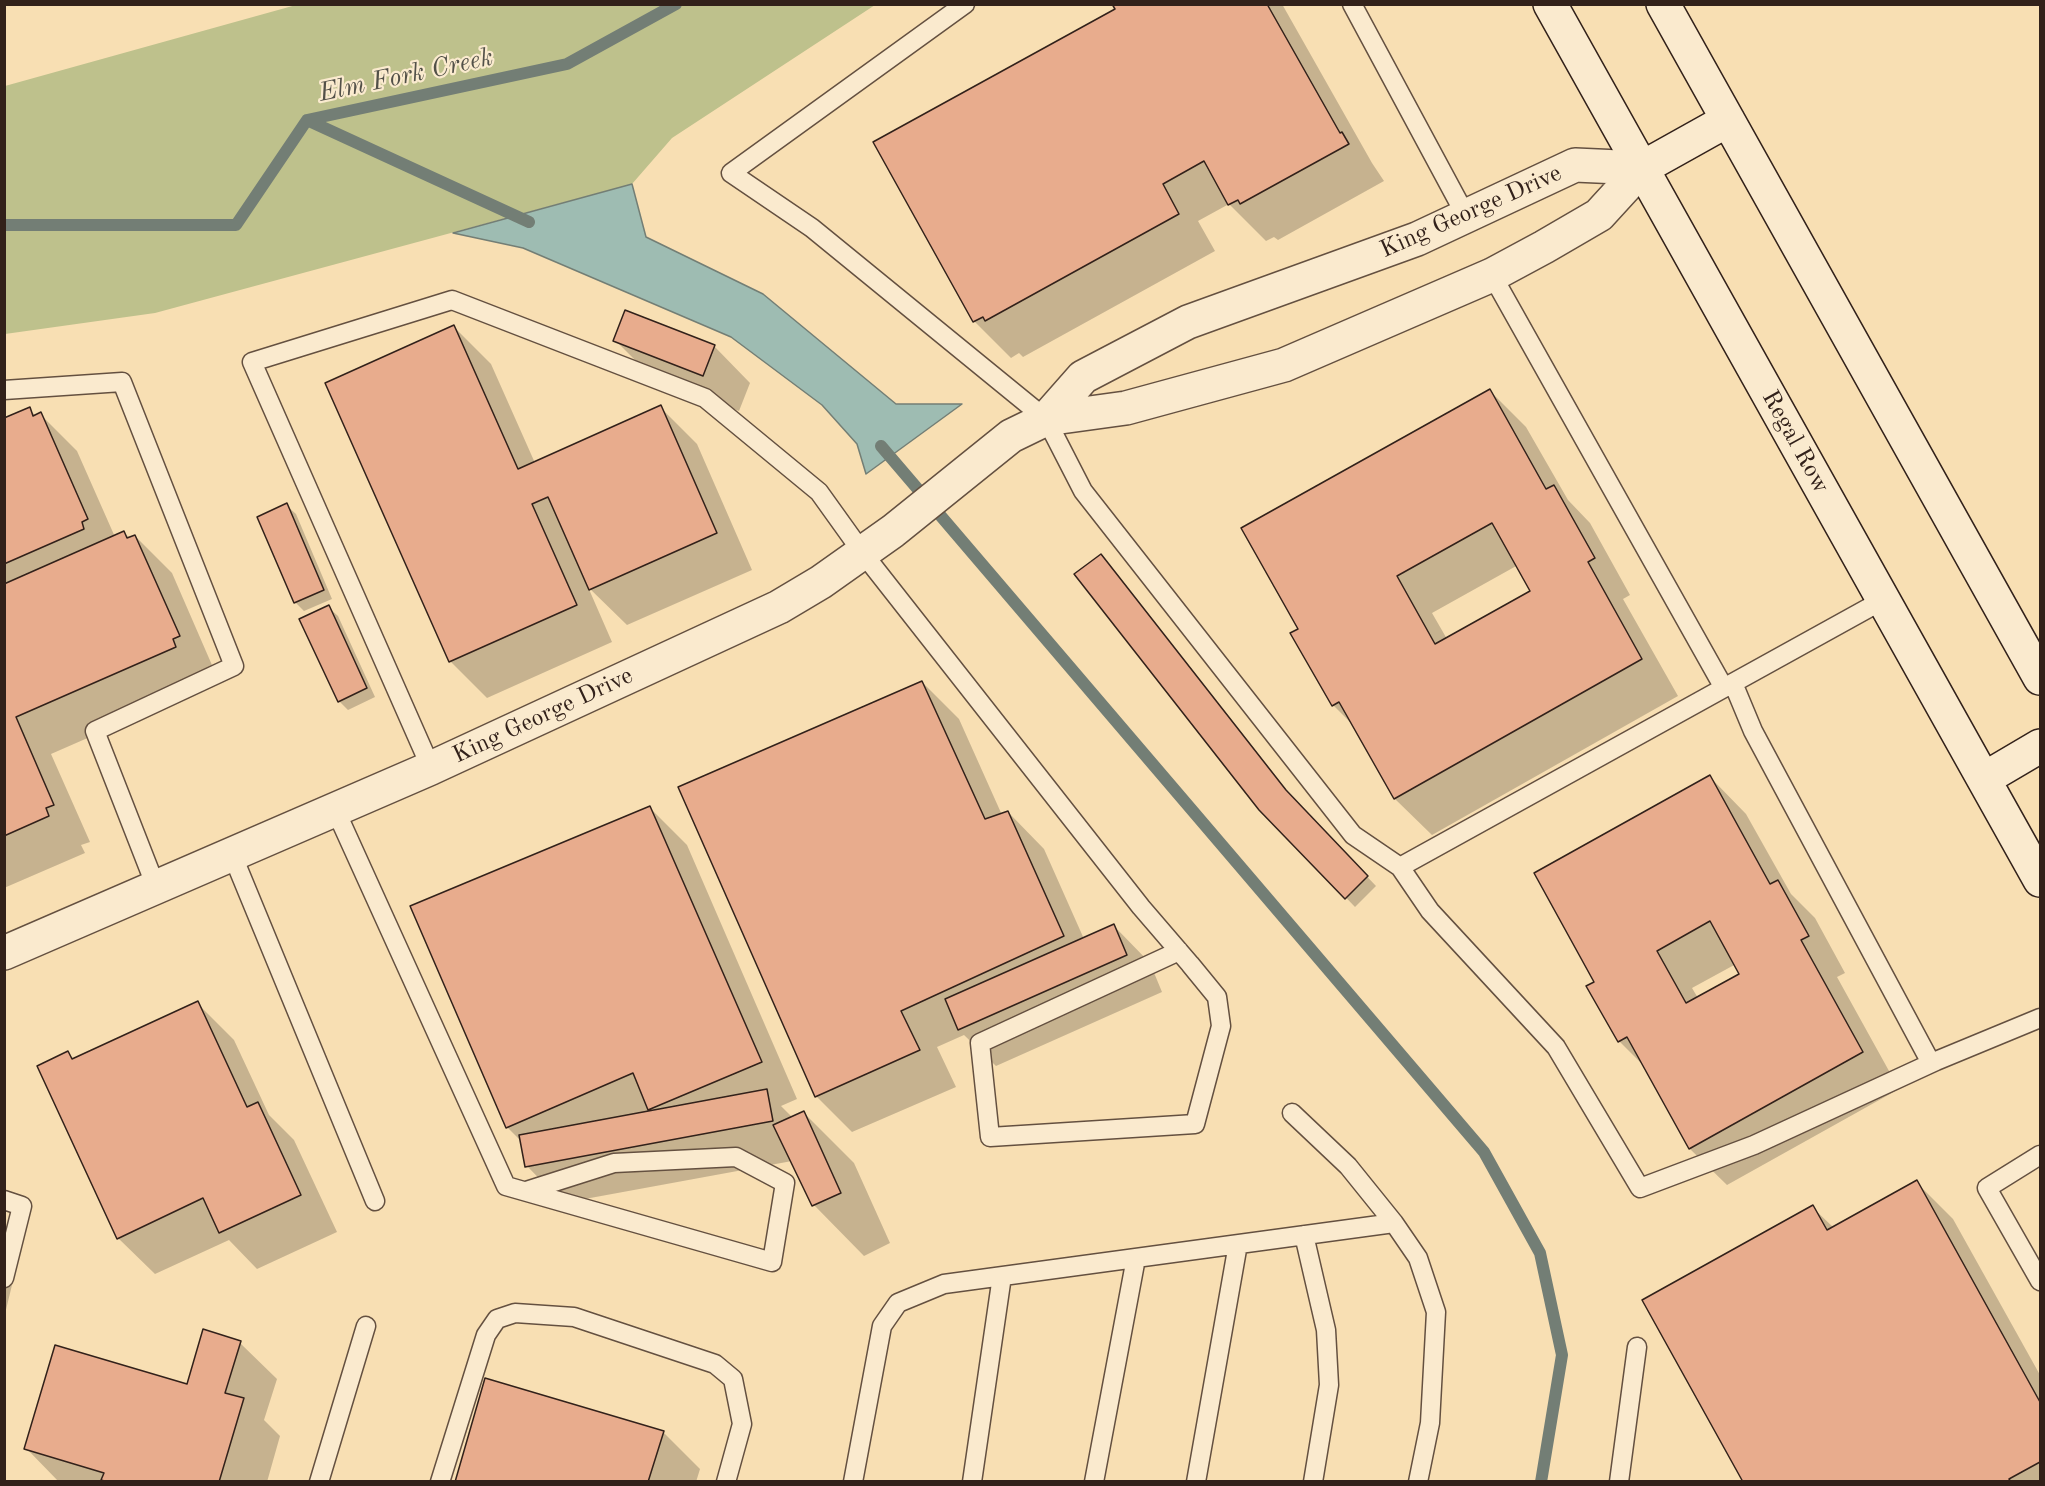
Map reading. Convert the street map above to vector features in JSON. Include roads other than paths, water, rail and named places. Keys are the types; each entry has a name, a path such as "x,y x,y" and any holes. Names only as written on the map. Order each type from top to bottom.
{"street":[{"name":"Regal Row","path":"1550,4 2040,880"},
{"path":"1663,4 2040,678"},
{"path":"1642,168 1728,120"},
{"name":"King George Drive","path":"1046,419 1083,377 1188,322 1417,239 1575,165 1642,168"},
{"name":"King George Drive","path":"4,952 431,768 779,607 821,582 893,531 1011,436 1046,419 1126,408 1284,365 1492,275 1599,215 1642,168"},
{"path":"1984,779 2040,746"}],"lane":[{"path":"965,4 731,173 813,228 1046,419 1083,490 1353,835 1400,867 1430,911 1556,1047 1640,1188 1754,1145 1931,1063 2040,1018"},
{"path":"1352,4 1466,216"},
{"path":"1492,275 1729,685 1931,1063"},
{"path":"431,768 252,362 452,300 705,398 819,492 862,552 1141,907 1179,951 1217,998 1221,1026 1195,1124 990,1137 980,1043 1179,951"},
{"path":"4,390 122,382 234,666 95,731 156,887"},
{"path":"1400,867 1883,600"},
{"path":"335,809 506,1186 772,1262 786,1183 736,1157 614,1162 526,1191"},
{"path":"232,854 375,1201"},
{"path":"1292,1113 1348,1166 1394,1223 1418,1258 1436,1312 1430,1423 1418,1482"},
{"path":"2040,1155 1987,1188 2040,1281"},
{"path":"4,1200 22,1206 4,1278"},
{"path":"853,1482 882,1326 898,1304 944,1284 1394,1223"},
{"path":"1304,1235 1326,1330 1329,1385 1313,1482"},
{"path":"1196,1482 1238,1244"},
{"path":"1094,1482 1136,1258"},
{"path":"972,1482 1002,1276"},
{"path":"440,1482 486,1335 497,1319 516,1313 574,1317 715,1364 733,1379 742,1424 726,1482"},
{"path":"319,1482 366,1326"},
{"path":"1618,1482 1637,1347"}],"water":[{"path":"632,184 646,237 763,294 896,404 962,404 866,474 857,444 822,405 731,337 523,248 453,233"}],"waterway":[{"name":"Elm Fork Creek","path":"4,225 236,225 307,120 567,64 676,4"},
{"path":"307,120 529,222"},
{"path":"881,446 1484,1152 1540,1253 1562,1355 1541,1482"}]}
